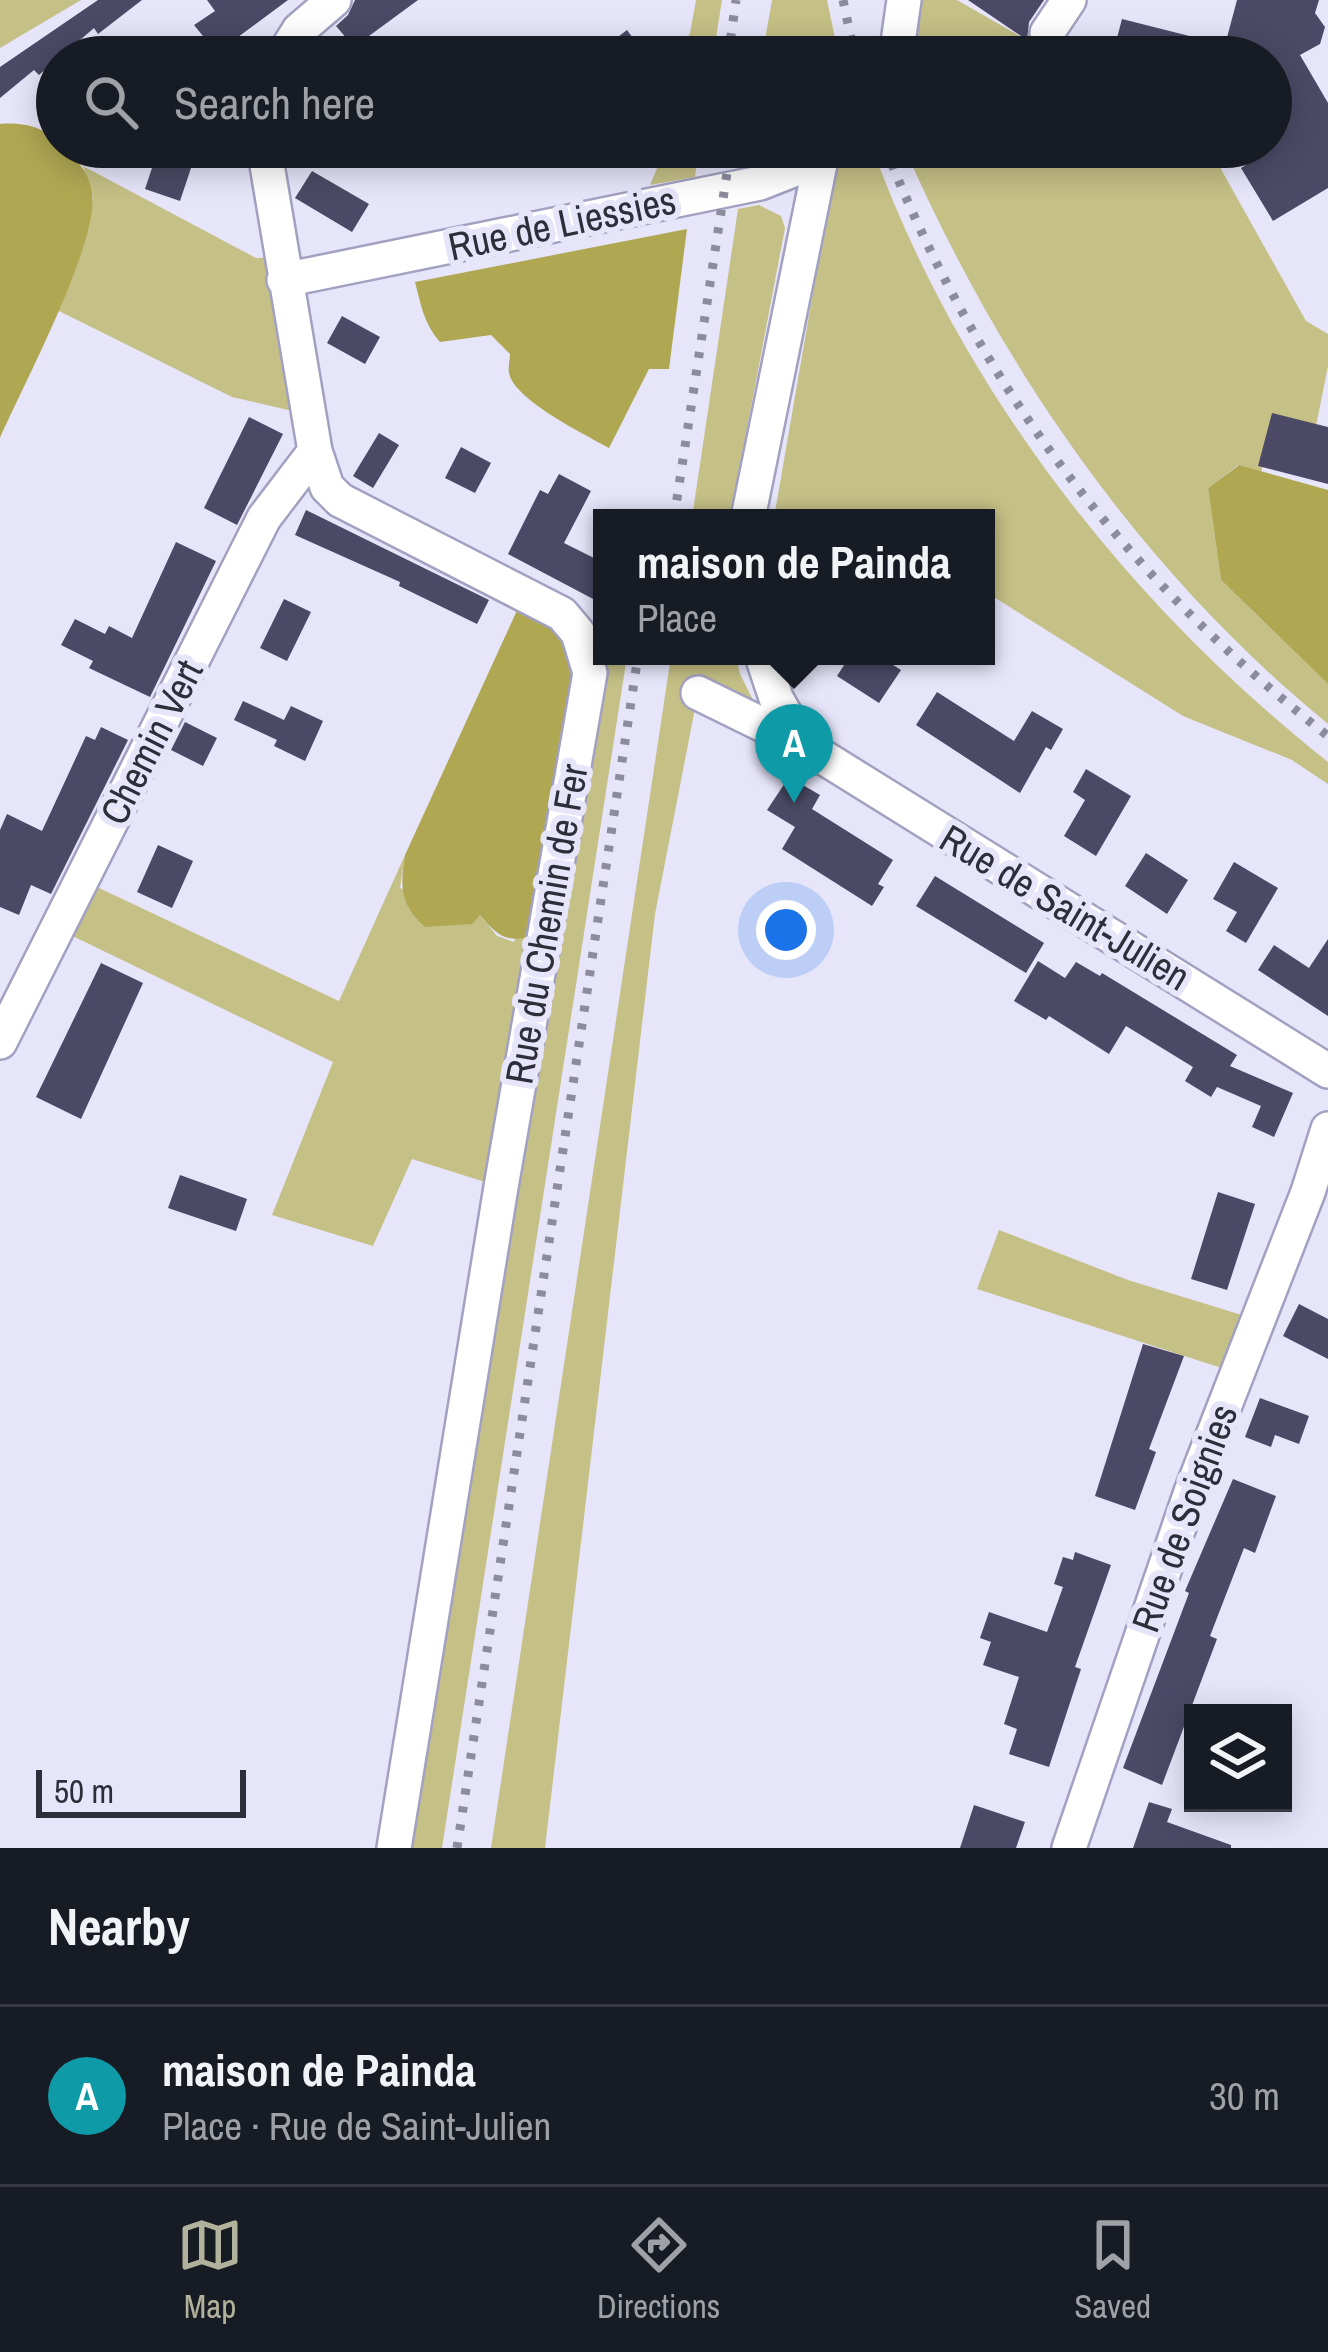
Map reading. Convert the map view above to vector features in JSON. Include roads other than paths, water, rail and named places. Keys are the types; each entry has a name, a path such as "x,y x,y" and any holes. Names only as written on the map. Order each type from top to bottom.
{"street":[{"path":"294,36 334,0"},
{"path":"899,36 904,0"},
{"path":"1047,33 1069,0"},
{"name":"Rue du Chemin de Fer","path":"267,168 315,451 327,487 340,500 562,614 584,644 590,674 394,1848"},
{"name":"Rue de Liessies","path":"284,280 760,183 793,168"},
{"path":"750,509 823,168"},
{"name":"Chemin Vert","path":"0,1042 264,518 315,451"},
{"path":"765,665 776,698 802,745"},
{"name":"Rue de Saint-Julien","path":"698,693 802,745 1328,1070"},
{"name":"Rue de Soignies","path":"1069,1848 1190,1492 1318,1183 1328,1129"}],"railway":[{"path":"731,36 736,0"},
{"path":"843,0 851,36"},
{"path":"675,509 728,168"},
{"path":"894,168 966,318 1013,397 1066,472 1186,610 1328,736"},
{"path":"457,1848 637,665"}],"place":[{"name":"maison de Painda","path":"794,803"}]}
